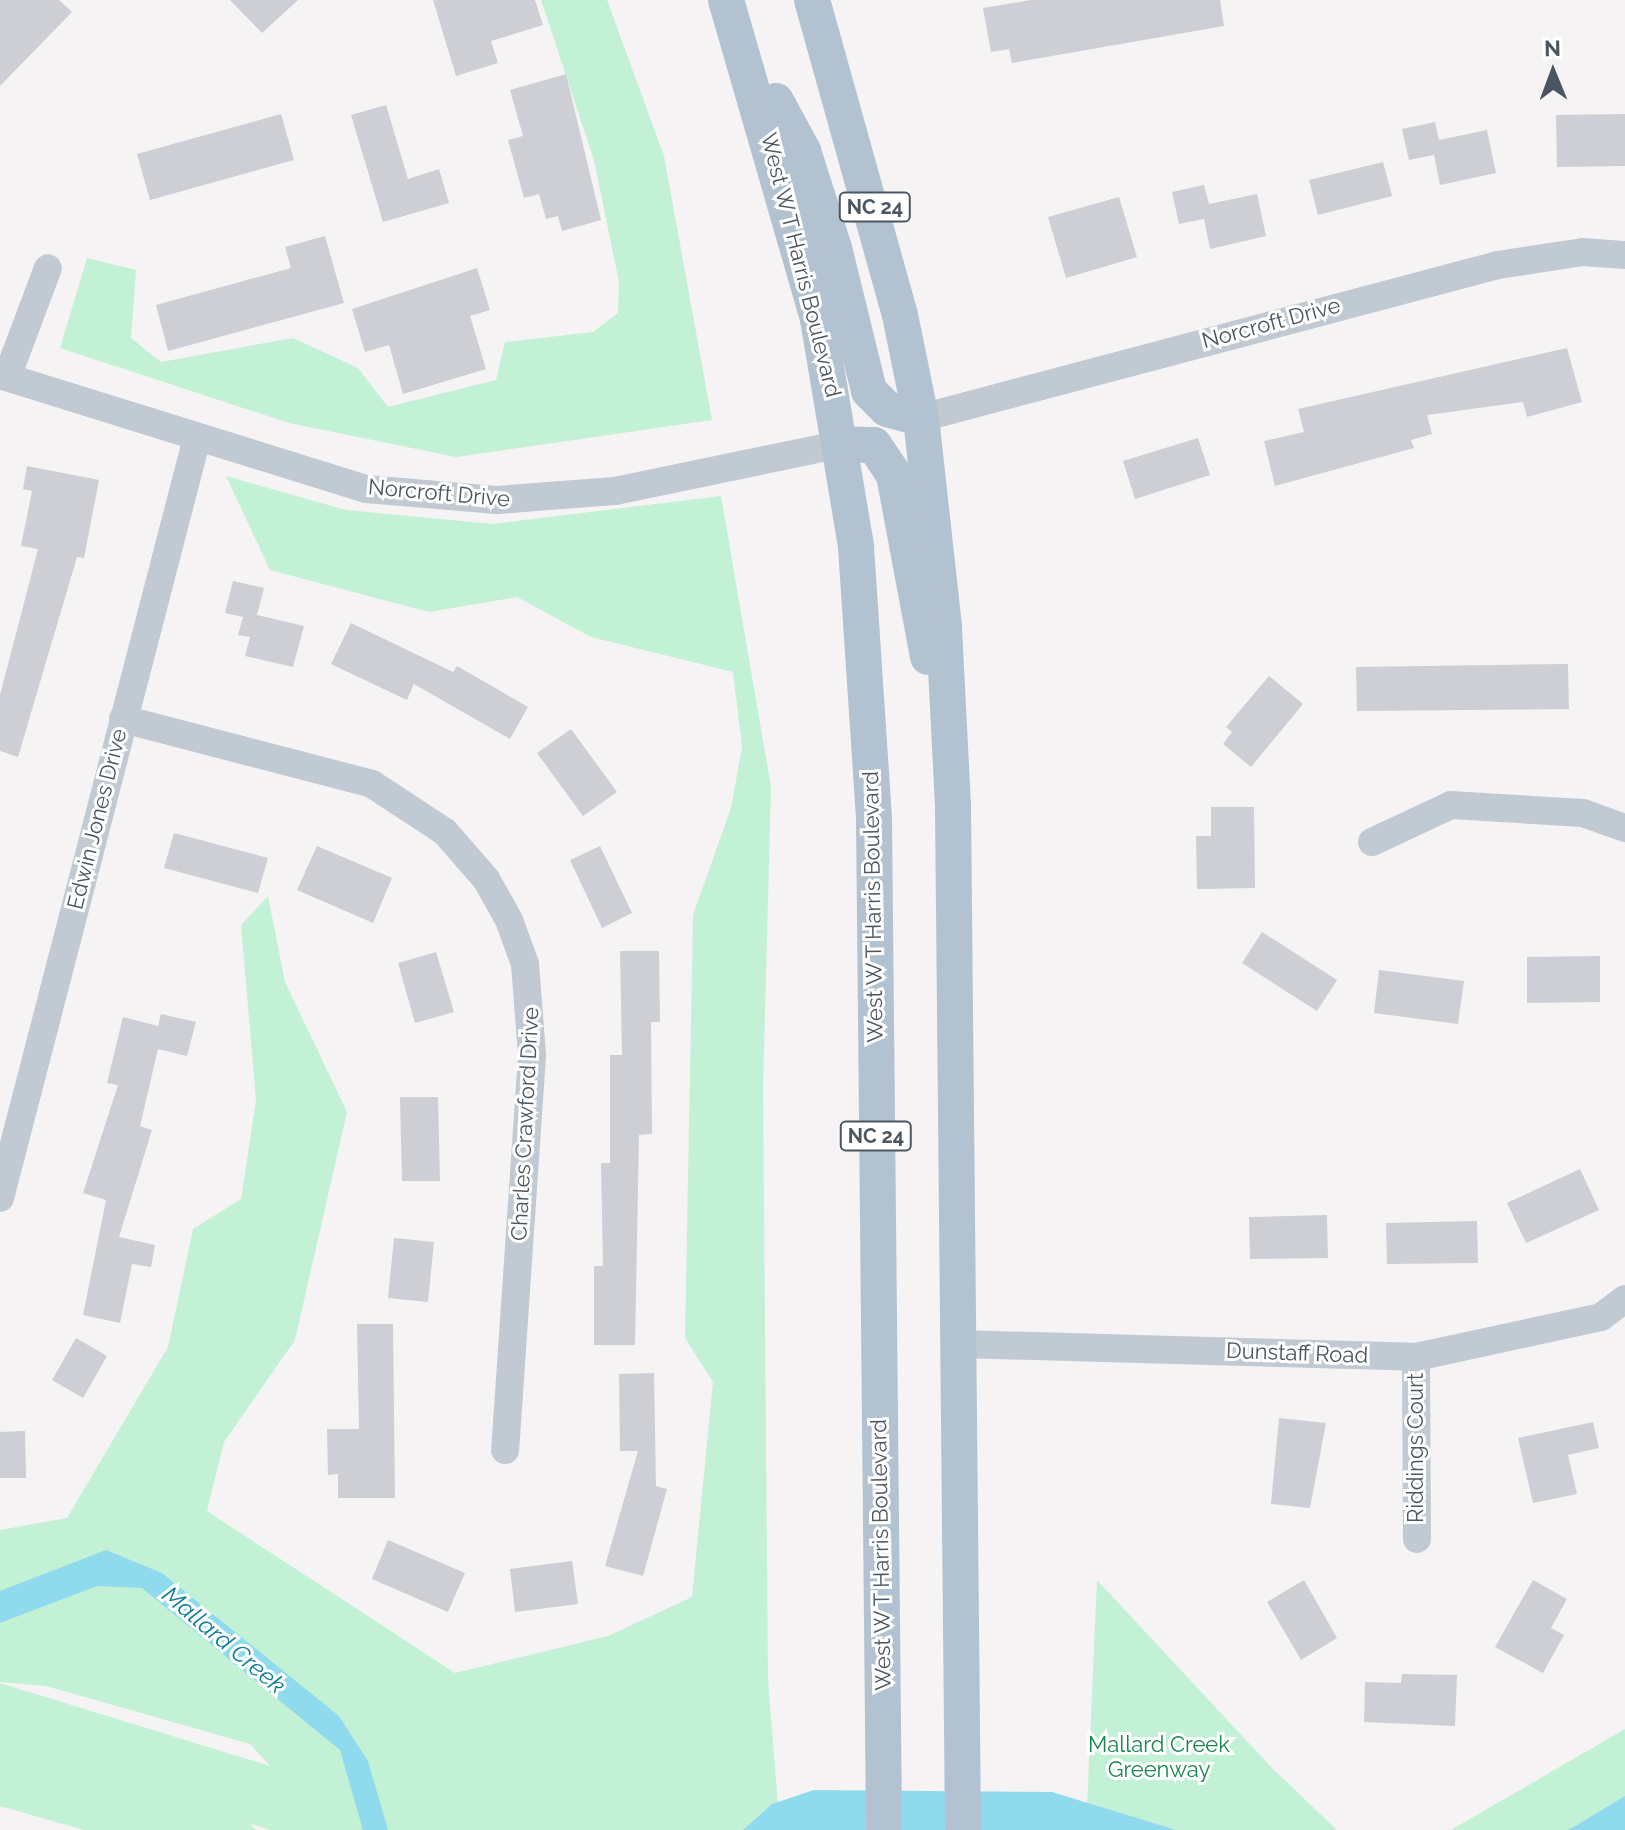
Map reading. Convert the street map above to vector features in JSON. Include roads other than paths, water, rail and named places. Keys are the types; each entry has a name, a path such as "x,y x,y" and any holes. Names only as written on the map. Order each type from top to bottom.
{"main road":[{"name":"NC 24","path":"812,0 880,226 921,418 949,748 963,1830"},
{"path":"730,11 803,151 869,391 887,409 921,418"},
{"name":"West W T Harris Boulevard","path":"730,11 791,209 841,444 856,547 874,818 884,1830"},
{"path":"841,444 874,445 894,475 949,748"}],"street":[{"name":"Norcroft Drive","path":"921,418 1498,265 1583,252 1625,255"},
{"path":"3,376 48,268"},
{"name":"Norcroft Drive","path":"3,376 196,442 366,489 497,500 615,491 841,444"},
{"name":"Edwin Jones Drive","path":"0,1198 196,442"},
{"name":"Charles Crawford Drive","path":"123,719 372,784 445,832 486,879 509,920 533,1009 505,1450"},
{"path":"1372,842 1451,805 1583,813 1625,828"},
{"name":"Dunstaff Road","path":"959,1344 1416,1357 1601,1317 1625,1299"},
{"name":"Riddings Court","path":"1416,1357 1417,1539"}],"water":[{"name":"Mallard Creek","path":"106,1550 162,1573 339,1716 368,1761 388,1830 363,1830 340,1750 142,1588 97,1586 0,1623 0,1591"},
{"path":"814,1790 1052,1792 1176,1830 743,1830 772,1804"},
{"path":"1625,1796 1625,1830 1567,1830 1577,1825"}],"park label":[{"name":"Mallard Creek Greenway","path":"1159,1756"}]}
